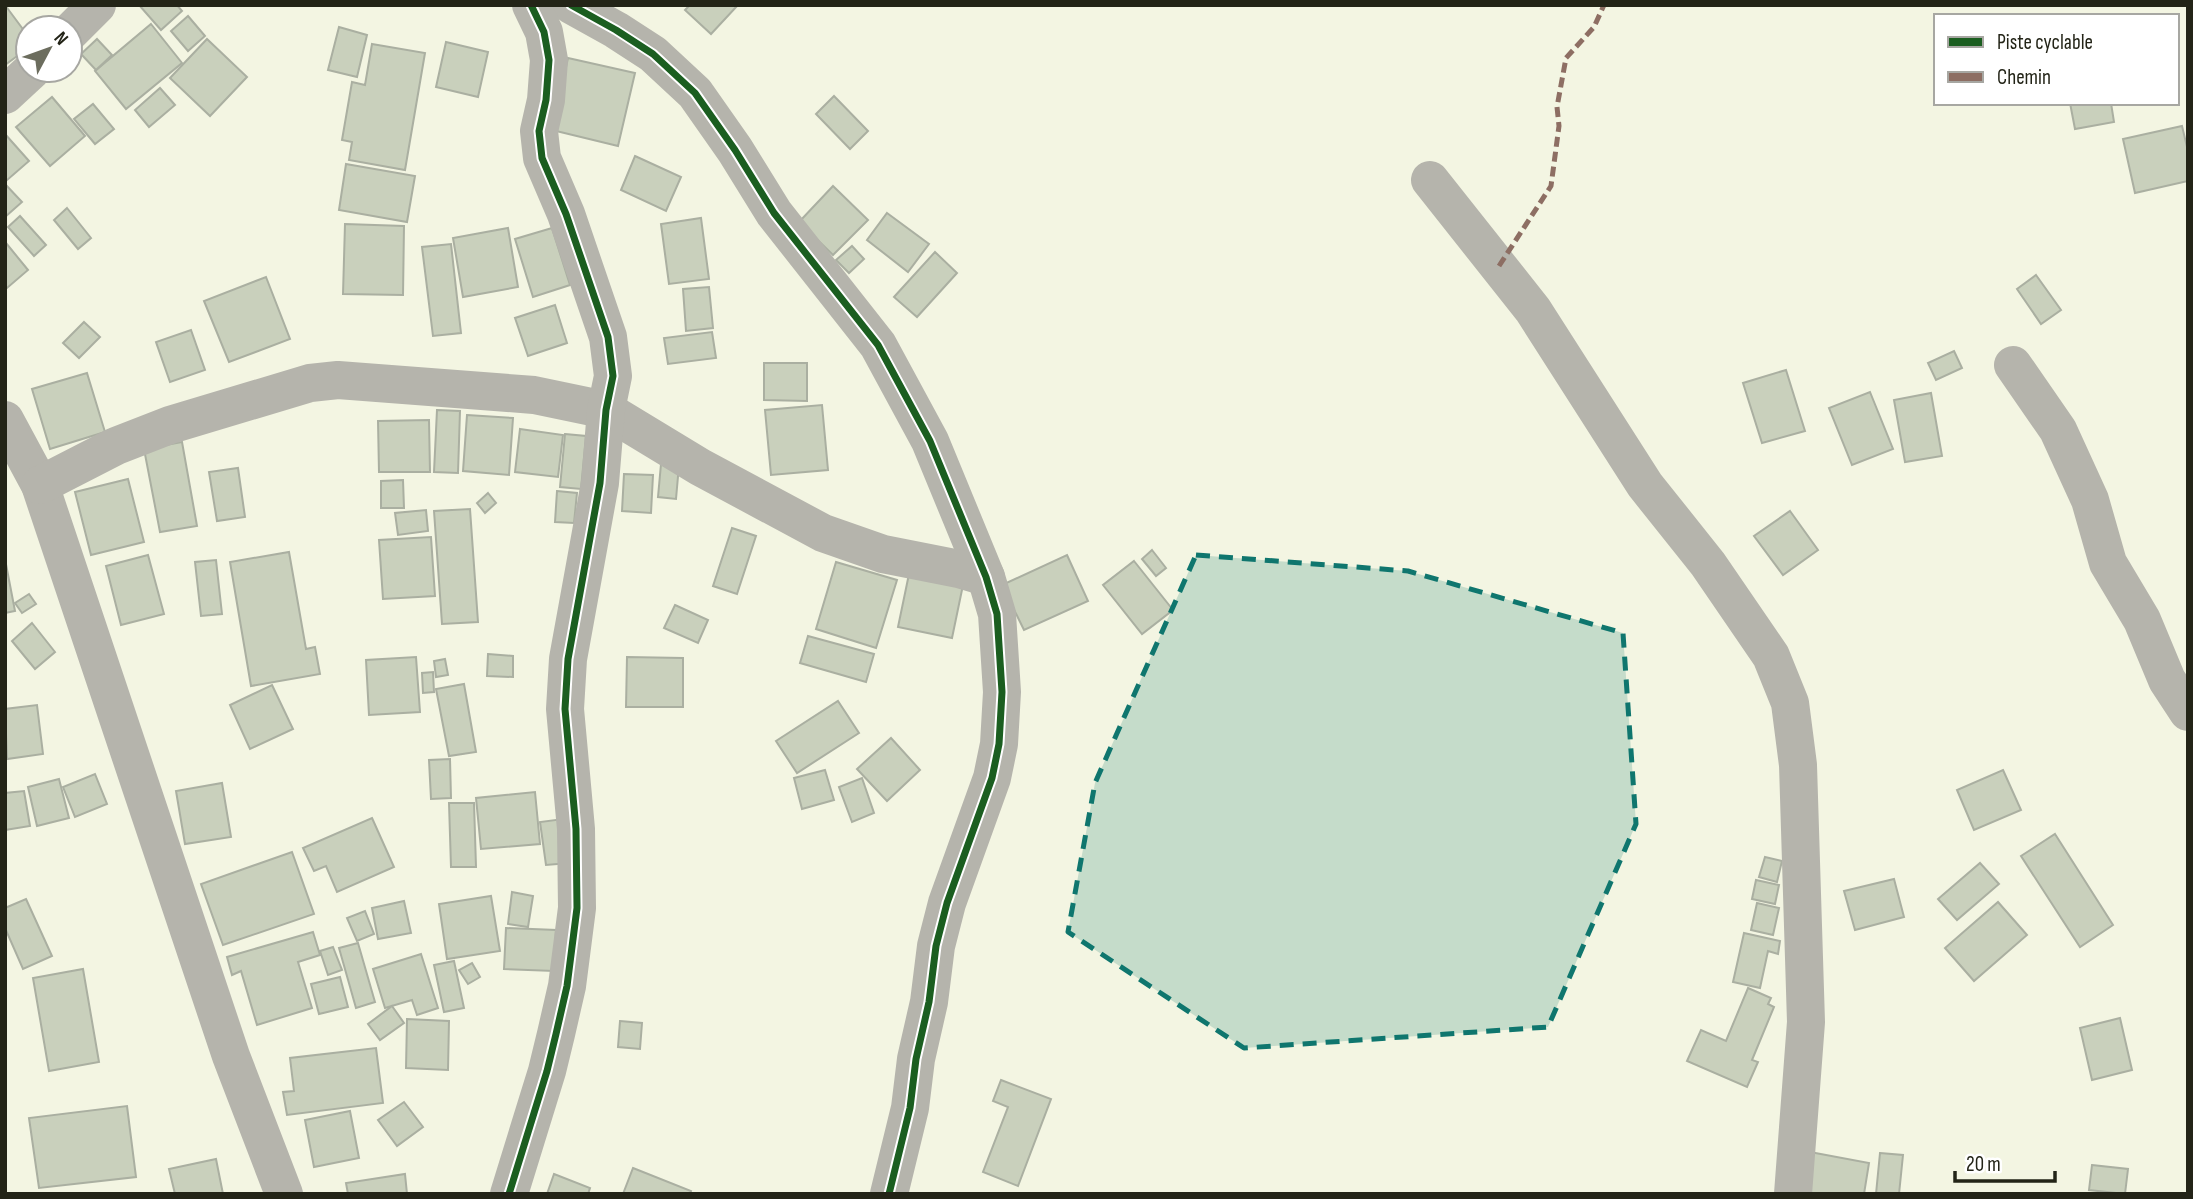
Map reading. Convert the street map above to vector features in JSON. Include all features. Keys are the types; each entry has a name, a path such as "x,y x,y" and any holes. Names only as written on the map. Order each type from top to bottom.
{"street":[{"path":"84,18 97,5"},
{"path":"509,1194 547,1071 567,986 575,921 576,829 565,709 568,659 600,483 606,410 613,376 608,337 566,214 542,158 539,131 546,100 549,60 544,32 531,5"},
{"path":"571,5 653,54 695,93 774,213 878,345 930,441 986,577 996,614 1002,692 999,744 992,778 947,902 936,946 910,1108 889,1194"},
{"path":"1430,180 1533,310 1645,485 1708,564 1771,656 1790,703 1798,765 1806,1023 1794,1194"},
{"path":"2013,365 2058,430 2090,500 2108,563 2142,620 2167,680 2188,712"},
{"path":"40,485 140,436 196,416 310,383 338,380 534,395 606,410 700,467 823,533 883,554 986,577"},
{"path":"5,419 40,485 231,1056 284,1194"}],"highlighted area":[{"path":"1196,555 1408,571 1623,633 1636,824 1548,1027 1244,1048 1068,932 1095,783"}],"building":[{"path":"5,5 14,17 14,58 5,65"},
{"path":"139,5 177,5 182,11 161,30"},
{"path":"690,5 738,5 711,34 685,10"},
{"path":"188,16 205,36 188,51 171,31"},
{"path":"151,24 182,63 126,109 95,71"},
{"path":"339,27 367,35 357,77 328,70"},
{"path":"97,39 112,55 96,70 84,57 84,51"},
{"path":"207,39 247,77 210,116 170,78"},
{"path":"446,42 488,52 478,97 436,87"},
{"path":"372,44 425,53 405,170 349,160 352,142 342,140 352,82 365,85"},
{"path":"568,58 635,73 618,146 552,130"},
{"path":"160,88 175,105 149,127 135,110"},
{"path":"834,96 868,131 850,149 816,114"},
{"path":"52,97 85,136 50,166 16,127"},
{"path":"93,104 114,129 95,144 74,119"},
{"path":"2070,105 2111,105 2114,122 2075,129"},
{"path":"2182,126 2188,151 2188,181 2135,193 2123,139"},
{"path":"5,134 29,161 6,181 5,180"},
{"path":"635,156 681,177 666,211 621,190"},
{"path":"346,164 415,176 407,222 339,210"},
{"path":"5,184 22,202 5,217"},
{"path":"833,186 868,220 833,255 799,222"},
{"path":"67,208 91,238 78,249 54,220"},
{"path":"887,213 929,244 908,272 867,240"},
{"path":"20,216 46,245 34,256 8,227"},
{"path":"701,218 709,279 669,284 661,224"},
{"path":"345,224 404,226 403,295 343,294"},
{"path":"508,228 518,287 463,297 453,238"},
{"path":"552,228 570,285 533,297 515,239"},
{"path":"6,243 28,270 7,288 5,286"},
{"path":"451,244 461,333 433,336 422,247"},
{"path":"852,246 864,259 849,273 836,260"},
{"path":"935,252 957,273 917,317 894,297"},
{"path":"2036,275 2061,310 2041,324 2017,289"},
{"path":"266,277 290,339 229,362 204,301"},
{"path":"709,287 713,328 686,331 683,289"},
{"path":"555,305 567,343 528,356 515,318"},
{"path":"84,322 100,337 79,358 63,343"},
{"path":"191,330 205,370 170,382 156,342"},
{"path":"712,332 716,358 668,364 664,338"},
{"path":"1954,351 1962,368 1936,380 1928,363"},
{"path":"764,363 807,363 807,401 764,400"},
{"path":"1786,370 1805,431 1762,443 1743,383"},
{"path":"87,373 105,432 50,449 32,389"},
{"path":"1870,392 1893,449 1852,465 1829,408"},
{"path":"1931,393 1942,456 1905,462 1894,400"},
{"path":"822,405 828,470 771,475 765,410"},
{"path":"437,410 460,411 458,473 434,472"},
{"path":"467,415 513,418 509,475 463,471"},
{"path":"429,420 430,472 379,472 378,421"},
{"path":"520,429 563,435 558,477 515,472"},
{"path":"565,434 586,436 581,489 560,487"},
{"path":"182,442 197,526 160,532 144,449"},
{"path":"661,464 679,465 676,499 658,497"},
{"path":"238,468 245,517 217,521 209,472"},
{"path":"624,474 653,475 651,513 622,511"},
{"path":"128,479 144,542 91,555 75,492"},
{"path":"403,480 404,508 381,508 381,481"},
{"path":"557,491 577,493 574,523 555,522"},
{"path":"488,493 496,503 485,513 477,503"},
{"path":"470,509 478,622 442,624 434,511"},
{"path":"426,510 428,531 398,535 395,513"},
{"path":"1790,511 1818,550 1783,575 1754,536"},
{"path":"732,528 756,536 737,594 713,586"},
{"path":"431,537 435,596 383,599 379,540"},
{"path":"1152,550 1166,568 1156,576 1142,559"},
{"path":"289,552 306,649 315,647 320,674 251,686 230,562"},
{"path":"148,555 164,614 121,625 106,566"},
{"path":"1067,555 1088,601 1024,630 1002,585"},
{"path":"5,559 15,611 5,613"},
{"path":"216,560 222,614 201,616 195,562"},
{"path":"1134,561 1173,610 1142,634 1103,585"},
{"path":"836,562 897,580 876,648 816,629"},
{"path":"909,574 963,585 952,638 898,627"},
{"path":"29,594 36,604 22,613 15,603"},
{"path":"675,605 708,620 698,643 664,628"},
{"path":"32,623 55,652 35,669 12,641"},
{"path":"808,636 874,654 866,682 800,663"},
{"path":"488,654 513,656 513,677 487,676"},
{"path":"416,657 420,712 369,715 366,660"},
{"path":"627,657 683,658 683,707 626,707"},
{"path":"445,659 448,675 436,677 434,661"},
{"path":"433,672 434,692 423,693 422,673"},
{"path":"464,684 476,752 449,756 436,689"},
{"path":"272,685 293,729 250,749 230,705"},
{"path":"838,701 859,733 797,773 776,741"},
{"path":"37,705 43,754 7,759 5,709"},
{"path":"891,738 920,770 887,801 857,769"},
{"path":"450,759 451,798 431,799 429,760"},
{"path":"825,770 834,800 802,809 794,778"},
{"path":"2003,770 2021,810 1974,830 1957,790"},
{"path":"95,774 107,804 75,817 63,787"},
{"path":"862,778 874,813 852,822 839,787"},
{"path":"59,779 69,818 37,826 28,787"},
{"path":"222,783 231,837 185,844 176,791"},
{"path":"24,791 30,826 5,830 5,793"},
{"path":"535,792 540,844 481,849 476,798"},
{"path":"449,803 474,803 476,867 451,867"},
{"path":"372,818 394,867 337,892 326,866 314,871 303,848"},
{"path":"563,819 569,863 546,865 540,822"},
{"path":"2055,834 2113,925 2080,947 2021,856"},
{"path":"292,852 314,914 223,945 201,884"},
{"path":"1765,857 1782,861 1777,882 1759,877"},
{"path":"1980,863 1999,884 1957,920 1938,899"},
{"path":"1894,879 1904,917 1855,930 1844,891"},
{"path":"1756,880 1779,885 1775,904 1752,899"},
{"path":"512,892 533,896 528,927 508,924"},
{"path":"491,896 500,951 447,959 439,904"},
{"path":"26,899 52,956 23,969 5,928 5,908"},
{"path":"404,901 411,933 378,939 372,908"},
{"path":"1998,902 2027,935 1974,981 1945,948"},
{"path":"1757,903 1779,908 1773,935 1751,930"},
{"path":"365,911 374,934 357,941 347,918"},
{"path":"506,928 556,930 554,971 504,969"},
{"path":"313,932 320,955 298,962 312,1008 257,1025 241,971 232,975 227,957"},
{"path":"1744,933 1780,941 1778,954 1768,951 1760,988 1733,982"},
{"path":"358,943 375,1002 356,1008 339,948"},
{"path":"333,947 342,970 328,975 320,951"},
{"path":"421,954 438,1008 417,1015 412,1000 385,1008 373,969"},
{"path":"454,961 464,1008 444,1012 434,965"},
{"path":"472,963 480,977 468,984 459,970"},
{"path":"83,969 99,1062 49,1071 33,978"},
{"path":"340,977 348,1007 319,1014 311,984"},
{"path":"1748,988 1771,998 1768,1004 1774,1007 1752,1060 1758,1062 1747,1087 1687,1061 1701,1030 1726,1041"},
{"path":"392,1006 404,1023 380,1040 368,1024"},
{"path":"2120,1018 2132,1070 2092,1080 2080,1028"},
{"path":"407,1019 449,1021 448,1070 406,1068"},
{"path":"620,1021 642,1023 640,1049 618,1047"},
{"path":"376,1048 383,1103 287,1115 283,1092 294,1091 290,1058"},
{"path":"1001,1080 1051,1099 1018,1186 983,1172 1008,1107 993,1101"},
{"path":"404,1102 423,1127 397,1146 378,1120"},
{"path":"127,1106 136,1177 39,1188 29,1118"},
{"path":"350,1111 359,1158 314,1167 305,1120"},
{"path":"1810,1152 1869,1163 1864,1194 1802,1194"},
{"path":"1880,1153 1903,1155 1899,1194 1876,1194"},
{"path":"216,1159 223,1194 175,1194 169,1169"},
{"path":"2092,1165 2128,1169 2125,1194 2089,1190"},
{"path":"633,1168 691,1191 690,1194 623,1194"},
{"path":"405,1174 407,1194 348,1194 346,1183"},
{"path":"554,1174 590,1188 588,1194 547,1194"}],"marked path":[{"path":"1499,266 1551,186 1559,126 1557,107 1566,58 1594,27 1604,5"}],"cycle path":[{"path":"509,1194 556,1034 567,986 577,908 576,829 565,709 568,659 600,483 606,410 613,376 608,337 566,214 542,158 539,131 546,100 549,60 544,32 531,5"},
{"path":"571,5 653,54 695,93 774,213 878,345 930,441 986,577 997,614 1002,692 999,744 992,778 947,903 936,946 910,1108 889,1194"}]}
